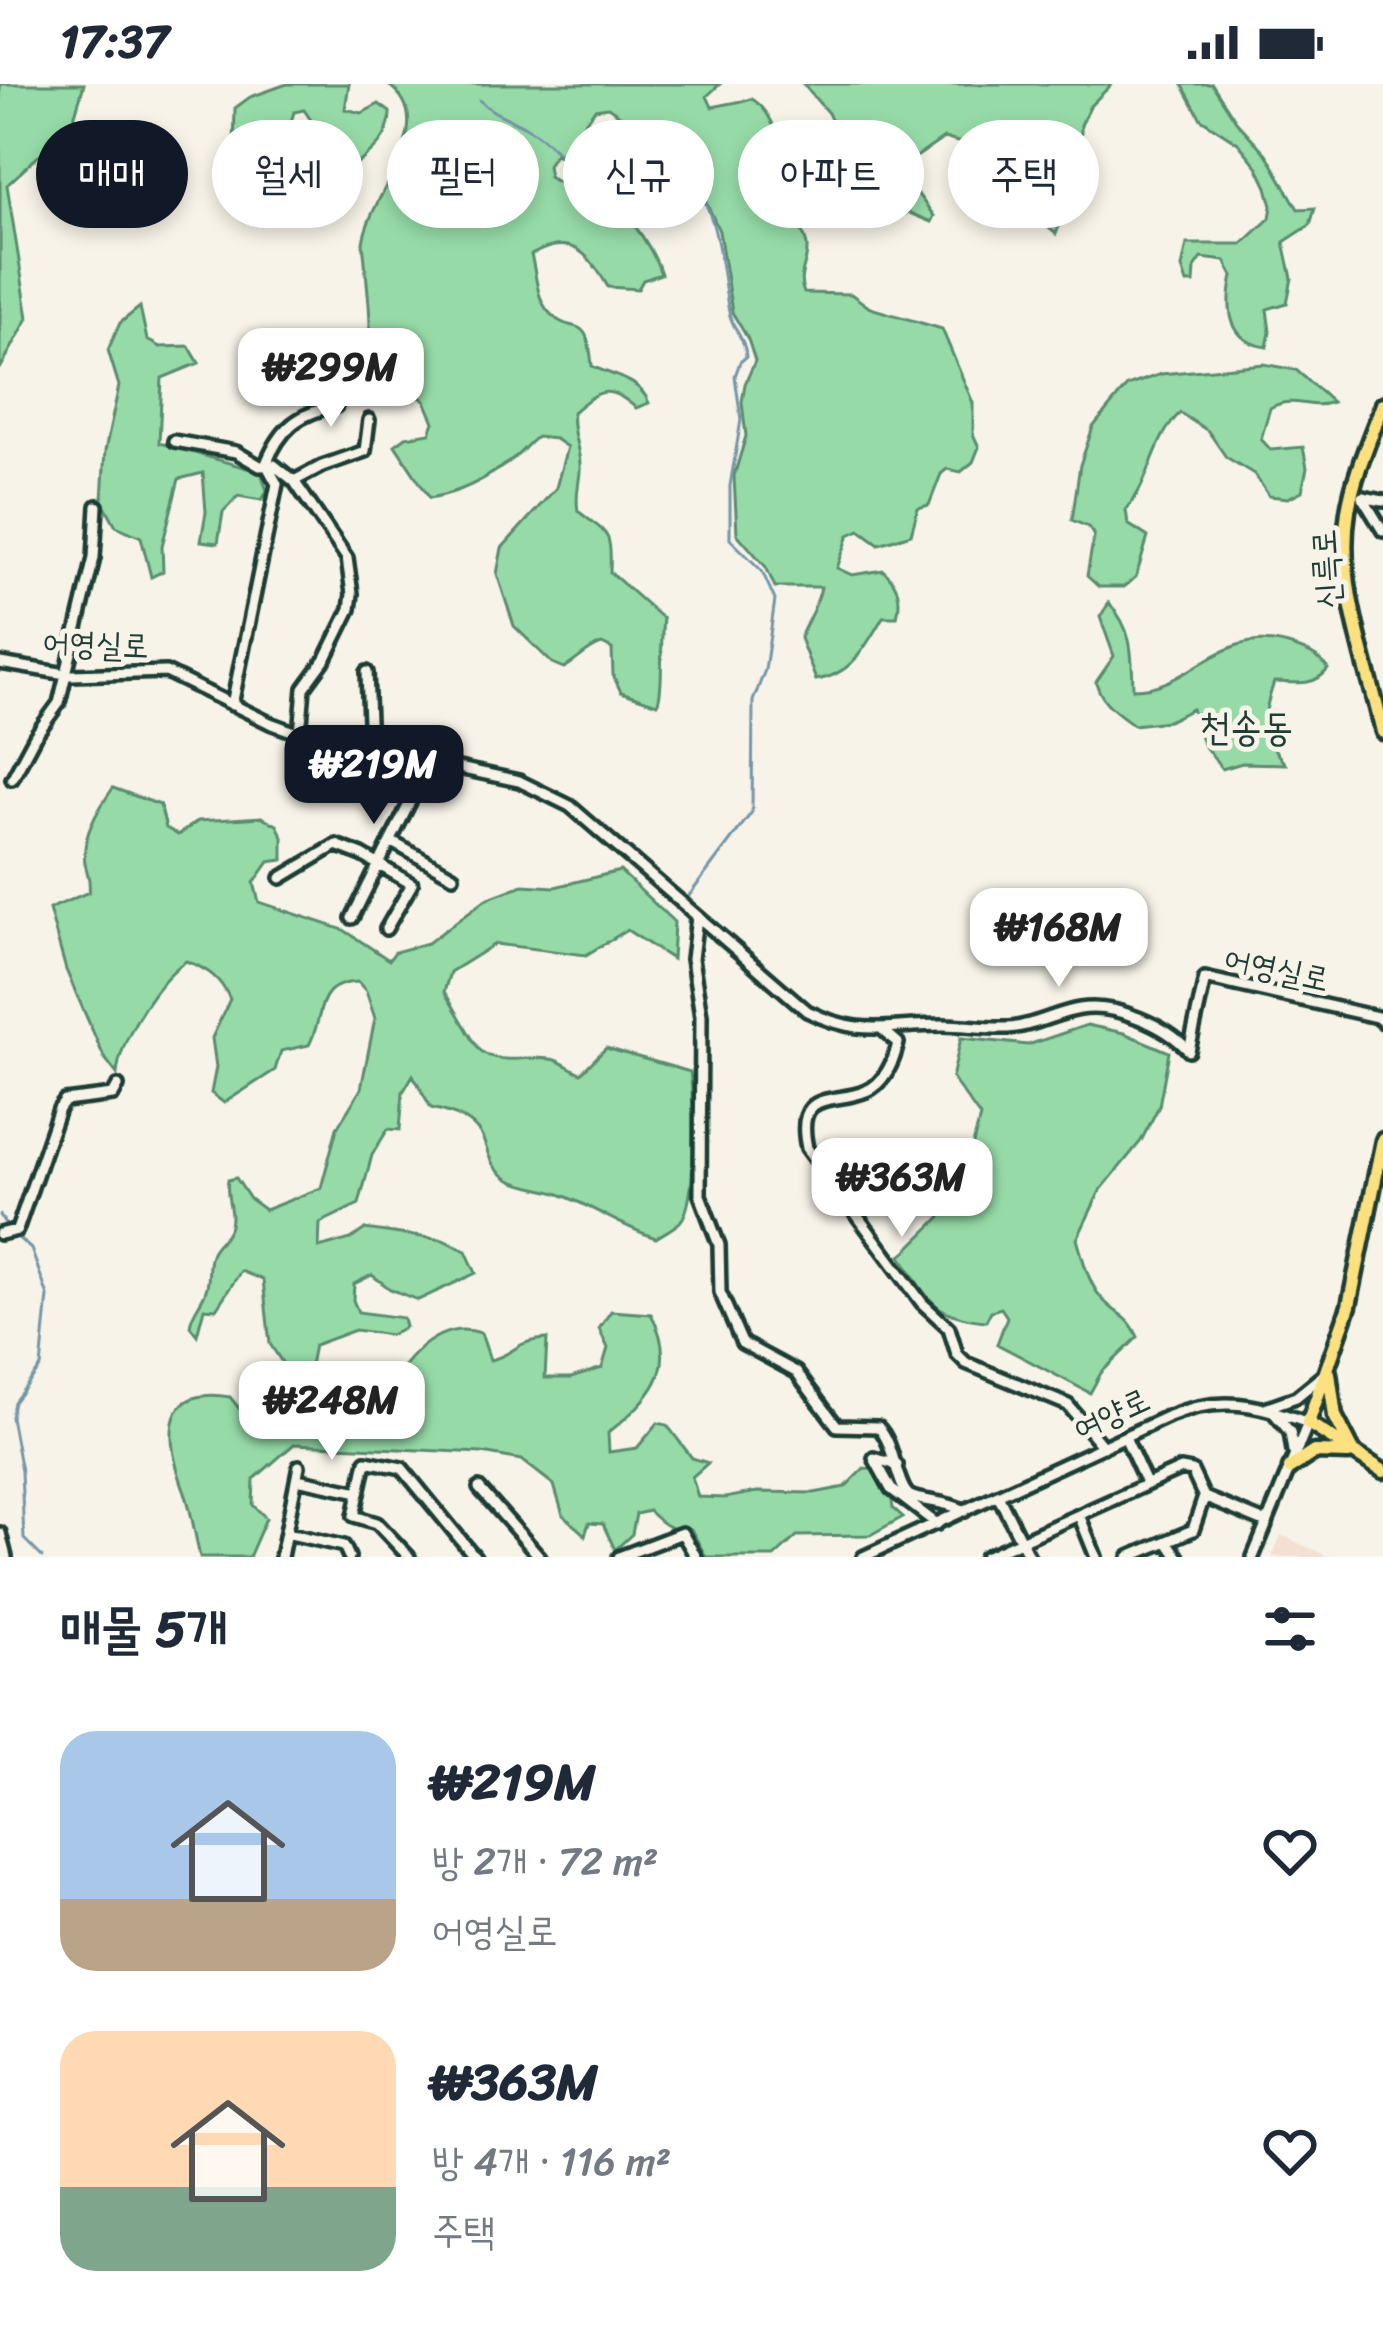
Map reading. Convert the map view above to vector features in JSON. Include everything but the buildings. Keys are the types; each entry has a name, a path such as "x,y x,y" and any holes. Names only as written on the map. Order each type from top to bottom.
{"main road":[{"name":"신륵로","path":"1383,404 1346,554 1350,596 1383,732"},
{"path":"1308,1424 1361,1259 1383,1140"},
{"path":"1328,1368 1335,1416 1357,1455"},
{"name":"여양로","path":"1308,1424 1383,1472"},
{"path":"1290,1468 1322,1450 1357,1455"}],"street":[{"path":"232,705 277,484 266,464 274,443 292,421 313,410 336,406 351,374"},
{"path":"294,482 365,451 369,420"},
{"path":"174,442 236,452 260,466 274,465 294,482 347,558 350,609 326,658 304,688 300,734"},
{"path":"1357,496 1383,501"},
{"path":"1357,496 1383,531"},
{"path":"12,779 59,703 94,558 97,506"},
{"name":"어영실로","path":"0,663 66,674 166,672 300,734 519,781 570,806 807,1011 837,1026 1013,1028 1085,1007 1124,1014 1177,1037 1189,1051 1205,978 1383,1022"},
{"path":"367,672 370,746"},
{"path":"352,918 410,802 386,782 390,751"},
{"path":"392,842 453,876"},
{"path":"281,878 336,845 380,865 412,884 386,929"},
{"path":"695,915 692,959 701,1015 700,1195 719,1245 720,1292 742,1343 796,1372 838,1426 878,1426 892,1447 910,1496 947,1501 965,1511"},
{"path":"882,1029 898,1043 889,1068 866,1091 823,1098 812,1108 806,1123 807,1148 922,1304 949,1328 957,1354 966,1363 1068,1405 1103,1447"},
{"path":"8,1233 58,1109 65,1101 112,1095 118,1086"},
{"path":"1265,1408 1307,1391 1328,1368"},
{"name":"여양로","path":"868,1556 1208,1403 1238,1402 1308,1424"},
{"path":"1265,1408 1281,1418 1290,1432 1290,1468"},
{"path":"1253,1557 1308,1424"},
{"path":"1125,1437 1146,1483"},
{"path":"898,1465 874,1458 891,1489 937,1524"},
{"path":"409,1557 377,1523 354,1516 366,1461 402,1468 475,1557"},
{"path":"280,1557 299,1466"},
{"path":"985,1557 1187,1469 1204,1497 1268,1523"},
{"path":"297,1479 359,1492"},
{"path":"479,1488 540,1557"},
{"path":"998,1495 1029,1557"},
{"path":"1130,1557 1193,1530 1204,1497"},
{"path":"1079,1515 1096,1557"},
{"path":"0,1533 6,1557"},
{"path":"286,1533 344,1546 349,1557"},
{"path":"619,1557 682,1533 696,1557"},
{"path":"1167,1541 1178,1557"}],"shaded area":[{"path":"1281,1535 1329,1557 1272,1557"}],"green space":[{"path":"0,84 84,84 73,120 36,120 36,158 7,185 28,318 0,369"},
{"path":"287,84 349,84 345,109 362,113 379,104 390,112 387,131 363,158 363,120 311,120 304,110 294,112 291,120 235,120 235,108 250,97"},
{"path":"387,84 720,84 707,96 712,107 752,99 770,120 738,120 738,228 800,228 807,243 801,281 804,293 851,294 870,308 942,329 973,403 973,434 979,447 973,462 961,472 947,469 941,474 929,505 918,508 911,534 879,544 860,530 849,535 837,568 852,575 883,570 895,586 899,603 897,617 883,617 848,666 816,680 800,638 821,587 775,587 766,567 737,534 734,476 746,436 745,384 755,361 732,312 714,220 714,120 627,120 608,107 595,109 587,120 563,120 563,158 555,154 547,165 549,177 563,184 563,228 636,228 661,274 643,280 638,289 608,287 586,256 568,246 531,255 548,311 582,330 592,366 632,383 649,403 636,408 604,392 573,412 573,420 580,464 578,511 606,535 610,572 663,619 657,704 621,692 613,675 612,649 596,646 564,668 552,663 514,626 497,574 502,548 556,488 567,447 555,439 537,437 485,478 430,498 395,445 406,437 430,433 434,422 425,401 369,355 363,243 387,184 387,228 539,228 539,120 409,120 403,100"},
{"path":"803,84 1112,84 1083,120 948,120 948,139 924,152 924,120 831,120"},
{"path":"1182,84 1212,84 1236,121 1267,155 1298,209 1315,208 1310,225 1284,242 1292,278 1287,303 1267,309 1267,347 1237,331 1230,312 1233,276 1225,261 1202,258 1195,268 1194,283 1187,283 1182,268 1187,244 1242,244 1270,218 1272,206 1257,166 1238,143 1201,119"},
{"path":"924,202 934,216 931,222 924,219"},
{"path":"140,307 147,340 160,347 189,346 199,363 162,378 159,443 261,472 267,491 262,500 238,496 223,512 218,543 201,541 206,512 203,473 179,479 162,546 163,571 151,577 141,537 116,526 102,500 105,451 119,386 108,350 120,323"},
{"path":"1264,364 1296,370 1332,402 1287,402 1270,408 1261,439 1271,450 1303,447 1307,468 1302,491 1288,498 1269,496 1254,474 1226,457 1208,431 1180,413 1163,435 1126,510 1128,524 1148,537 1136,577 1124,587 1099,587 1087,576 1094,535 1072,520 1080,465 1093,427 1127,386 1161,374"},
{"path":"1109,603 1127,633 1133,689 1172,680 1243,644 1288,645 1320,660 1328,669 1316,679 1274,682 1265,725 1285,764 1242,763 1222,769 1203,744 1192,709 1168,721 1134,725 1110,706 1096,682 1114,656 1100,617"},
{"path":"113,788 160,805 166,828 178,835 198,821 262,817 277,825 283,837 283,860 269,862 254,883 259,902 344,930 389,960 395,952 428,943 486,899 523,885 555,887 620,871 674,922 672,959 627,930 586,955 495,944 450,972 444,992 480,1050 497,1058 547,1058 581,1073 606,1048 690,1072 692,1173 680,1222 656,1238 562,1195 508,1179 490,1160 478,1131 469,1122 431,1108 413,1075 403,1092 400,1130 388,1129 372,1155 359,1204 320,1223 319,1248 351,1239 365,1229 443,1240 466,1251 476,1273 418,1300 390,1289 372,1275 354,1284 358,1312 403,1318 405,1327 390,1335 355,1330 314,1345 304,1396 270,1344 263,1280 241,1271 216,1309 204,1308 197,1335 191,1320 204,1295 212,1252 231,1223 228,1180 236,1178 250,1199 265,1210 321,1188 337,1128 361,1089 375,1018 358,982 334,988 323,1002 309,1045 281,1051 275,1070 224,1103 211,1093 216,1067 212,1038 230,999 213,975 186,961 142,1011 125,1044 117,1074 104,1057 66,970 49,909 89,892 88,833"},
{"path":"1087,1025 1124,1033 1169,1052 1159,1106 1141,1141 1100,1191 1077,1239 1095,1289 1138,1337 1101,1373 1090,1393 997,1344 1007,1317 1001,1308 991,1311 986,1321 943,1310 926,1295 901,1256 972,1186 962,1166 971,1152 980,1117 952,1078 961,1038 1028,1045"},
{"path":"611,1311 651,1314 663,1351 648,1395 608,1433 609,1452 637,1448 658,1423 667,1425 692,1458 708,1463 692,1477 698,1497 814,1493 845,1487 864,1468 879,1470 890,1489 893,1508 903,1517 870,1535 797,1536 774,1557 706,1557 691,1529 667,1526 649,1511 636,1514 632,1534 615,1550 603,1524 589,1523 585,1535 563,1515 554,1485 522,1460 482,1453 294,1444 254,1479 253,1505 266,1518 249,1557 200,1557 172,1439 178,1409 189,1400 230,1397 254,1427 280,1428 301,1415 375,1413 416,1352 446,1333 463,1330 481,1333 490,1360 528,1342 547,1339 545,1378 571,1378 602,1368 608,1348 599,1329"}],"waterway":[{"path":"479,100 535,133 600,189 636,196 652,175 698,188 715,233 729,312 746,357 735,376 741,420 730,486 730,539 762,571 775,600 765,670 753,701 752,812 688,903"},
{"path":"688,913 687,977 696,1035"},
{"path":"698,1200 708,1230"},
{"path":"0,1215 8,1229"},
{"path":"15,1235 31,1249 48,1296 41,1367 14,1402 11,1417 21,1471 24,1539 42,1557"},
{"path":"716,1292 742,1351 757,1356"},
{"path":"810,1398 835,1432 855,1431"},
{"path":"915,1501 937,1516"}],"district":[{"name":"천송동","path":"1246,726"}]}
